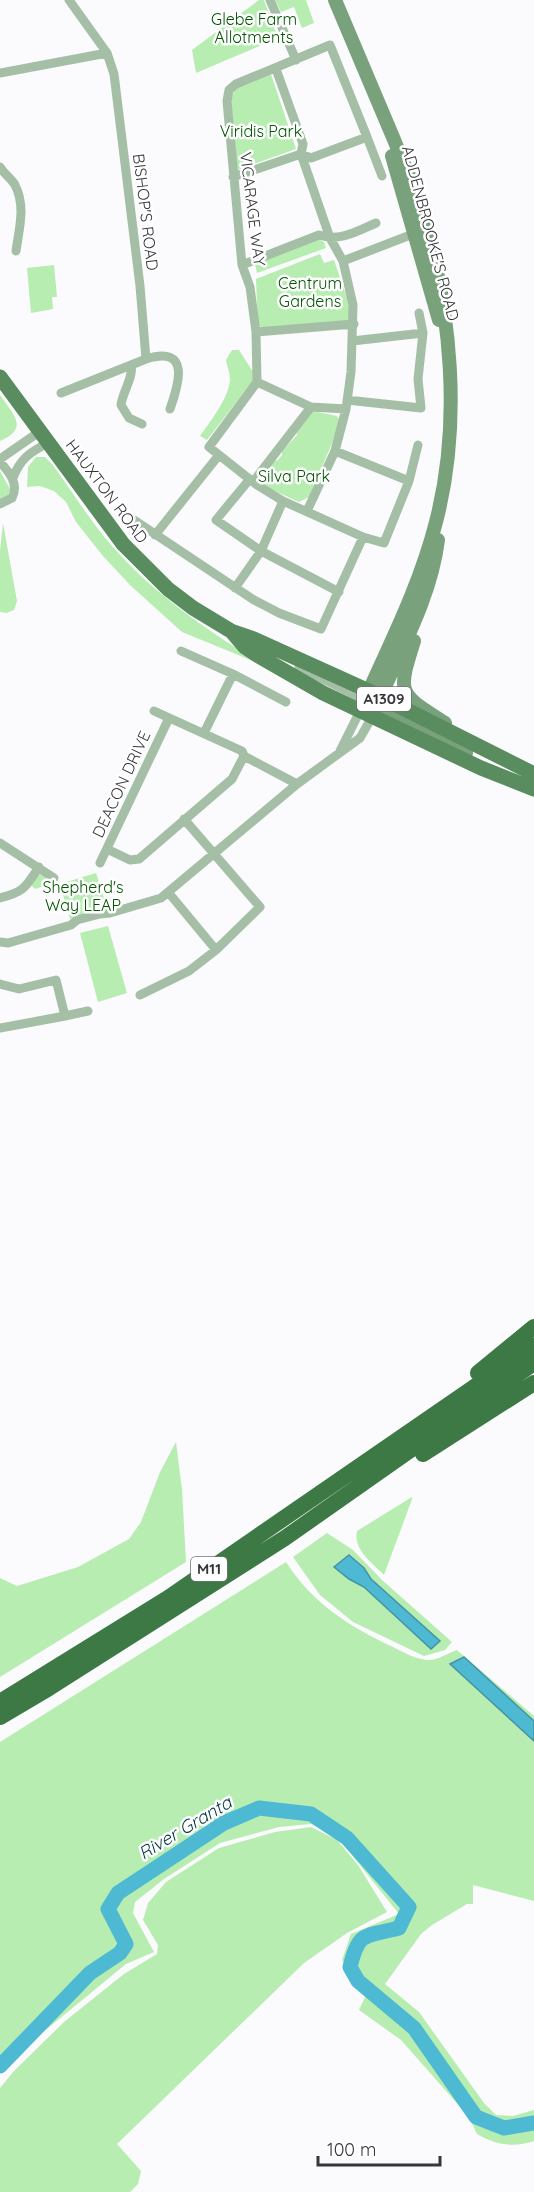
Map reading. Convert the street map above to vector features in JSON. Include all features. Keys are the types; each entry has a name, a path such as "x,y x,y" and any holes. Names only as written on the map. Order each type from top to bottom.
{"highway":[{"name":"M11","path":"414,1430 447,1396 534,1327"},
{"name":"M11","path":"0,1702 168,1598 534,1346"},
{"name":"M11","path":"0,1717 285,1538 534,1363"},
{"name":"M11","path":"370,1479 403,1466 534,1383"}],"main road":[{"name":"HAUXTON ROAD","path":"0,377 123,544 168,589 193,608 231,631"},
{"name":"A1309","path":"231,631 254,639 370,708 481,768 532,783"},
{"name":"A1309","path":"231,631 245,647 323,693 491,752 532,783"}],"street":[{"name":"BISHOP'S ROAD","path":"69,0 107,53 114,74 140,286 146,359"},
{"path":"270,0 296,60"},
{"name":"ADDENBROOKE'S ROAD","path":"335,0 424,218 442,290 448,344 448,443 431,575 412,626 370,708"},
{"path":"307,511 334,450 346,405 354,324 353,305 343,261 330,238 301,154 303,144 276,69 330,45 382,176"},
{"path":"0,73 107,53"},
{"name":"VICARAGE WAY","path":"257,382 256,332 250,287 242,265 227,101 229,90 236,84 276,69"},
{"name":"ADDENBROOKE'S ROAD","path":"383,113 448,361"},
{"path":"233,177 301,154 311,158 367,137"},
{"path":"0,167 19,193 22,209 16,250"},
{"path":"343,261 413,234 424,218"},
{"path":"242,265 319,235 341,238 376,224"},
{"path":"418,445 409,481 384,543 363,537 284,501 251,481 209,447 257,382 311,407 346,405 421,408 418,379 423,333 419,313"},
{"path":"256,332 354,324"},
{"path":"352,341 423,333"},
{"path":"61,393 146,359 165,356 176,364 180,372 179,385 170,409"},
{"path":"131,365 132,370 121,405 129,418 142,424"},
{"path":"311,407 216,520 261,551 339,592"},
{"path":"13,478 0,461 43,437"},
{"path":"0,504 11,500 14,495 13,478 18,465 34,450 43,437"},
{"path":"334,450 409,481"},
{"path":"155,534 219,455"},
{"path":"235,588 261,551 284,501"},
{"name":"ADDENBROOKE'S ROAD","path":"370,708 394,637 417,581 441,502"},
{"path":"134,520 235,588 279,613 321,629 363,537"},
{"path":"431,575 403,674 405,690 417,705 491,752"},
{"path":"181,651 286,702"},
{"path":"204,733 232,674"},
{"path":"338,753 370,708"},
{"path":"1,945 100,914 110,914 155,901 297,783 360,738 370,708"},
{"name":"DEACON DRIVE","path":"154,711 242,751 244,756 297,783"},
{"name":"DEACON DRIVE","path":"100,863 169,718"},
{"path":"107,849 130,860 140,859 232,778 244,756"},
{"path":"140,995 189,971 216,950 260,907 184,819"},
{"path":"0,843 54,878"},
{"path":"0,898 14,895 24,889 39,867"},
{"path":"168,892 216,950"},
{"path":"0,984 20,989 56,980 65,1016"},
{"path":"0,1028 88,1011"}],"green space":[{"name":"Glebe Farm Allotments","path":"259,0 264,0 278,38 196,73 192,50"},
{"name":"Glebe Farm Allotments","path":"275,0 306,0 314,23 302,28 294,7 281,12"},
{"name":"Viridis Park","path":"271,74 296,149 237,170 231,99 241,86"},
{"path":"318,239 324,242 326,248 257,273 255,264"},
{"name":"Centrum Gardens","path":"320,254 324,263 334,260 348,301 350,317 347,322 263,328 258,325 256,279"},
{"path":"54,265 57,297 52,297 53,309 31,313 27,268"},
{"path":"232,350 239,350 255,375 254,379 207,440 200,436 227,393 230,374 226,360"},
{"path":"0,395 14,414 17,426 9,436 0,441"},
{"name":"Silva Park","path":"312,411 337,416 340,421 309,497 299,502 260,484 261,478 274,461 282,455 282,451 297,435 296,432"},
{"path":"36,457 45,457 52,464 104,536 146,581 202,625 263,665 182,632 130,585 76,522 66,502 54,491 40,486 27,487 28,467"},
{"path":"0,471 10,489 8,496 0,500"},
{"path":"3,523 17,601 14,610 6,613 0,612 0,551"},
{"name":"Shepherd's Way LEAP","path":"96,873 107,908 70,919 60,884"},
{"path":"41,875 53,883 35,889 31,885 36,876"},
{"path":"108,926 127,993 98,1002 80,933"},
{"path":"176,1442 182,1490 186,1562 0,1677 0,1578 17,1586 78,1567 129,1539 141,1522 160,1472"},
{"path":"412,1497 384,1575 361,1550 357,1531"},
{"path":"327,1533 353,1550 382,1580 452,1642 445,1650 424,1656 353,1622 320,1595 293,1557"},
{"path":"286,1562 296,1577 320,1602 347,1622 418,1658 434,1659 457,1650 534,1716 534,1901 473,1885 473,1904 467,1904 421,1934 385,1984 419,2012 484,2103 496,2115 513,2116 534,2110 534,2141 505,2144 491,2141 477,2134 469,2117 401,2040 359,2010 367,1993 342,1960 351,1934 399,1914 339,1839 311,1824 279,1827 220,1843 164,1879 135,1902 133,1913 154,1952 126,1964 25,2047 0,2071 0,1742"},
{"path":"311,1827 337,1840 358,1865 387,1912 347,1933 304,1963 117,2144 141,2171 138,2184 130,2192 0,2192 0,2088 64,2022 124,1974 157,1954 158,1945 143,1920 148,1903 166,1882 219,1848 275,1832"}],"water":[{"path":"349,1555 364,1568 371,1579 440,1641 431,1649 364,1587 334,1567"},
{"path":"464,1657 534,1721 534,1741 450,1664"}],"waterway":[{"name":"River Granta","path":"0,2066 90,1973 120,1953 126,1944 108,1909 118,1893 224,1823 259,1808 311,1814 347,1838 409,1907 399,1928 371,1935 360,1941 350,1967 358,1981 414,2028 476,2117 504,2128 534,2123"}]}
